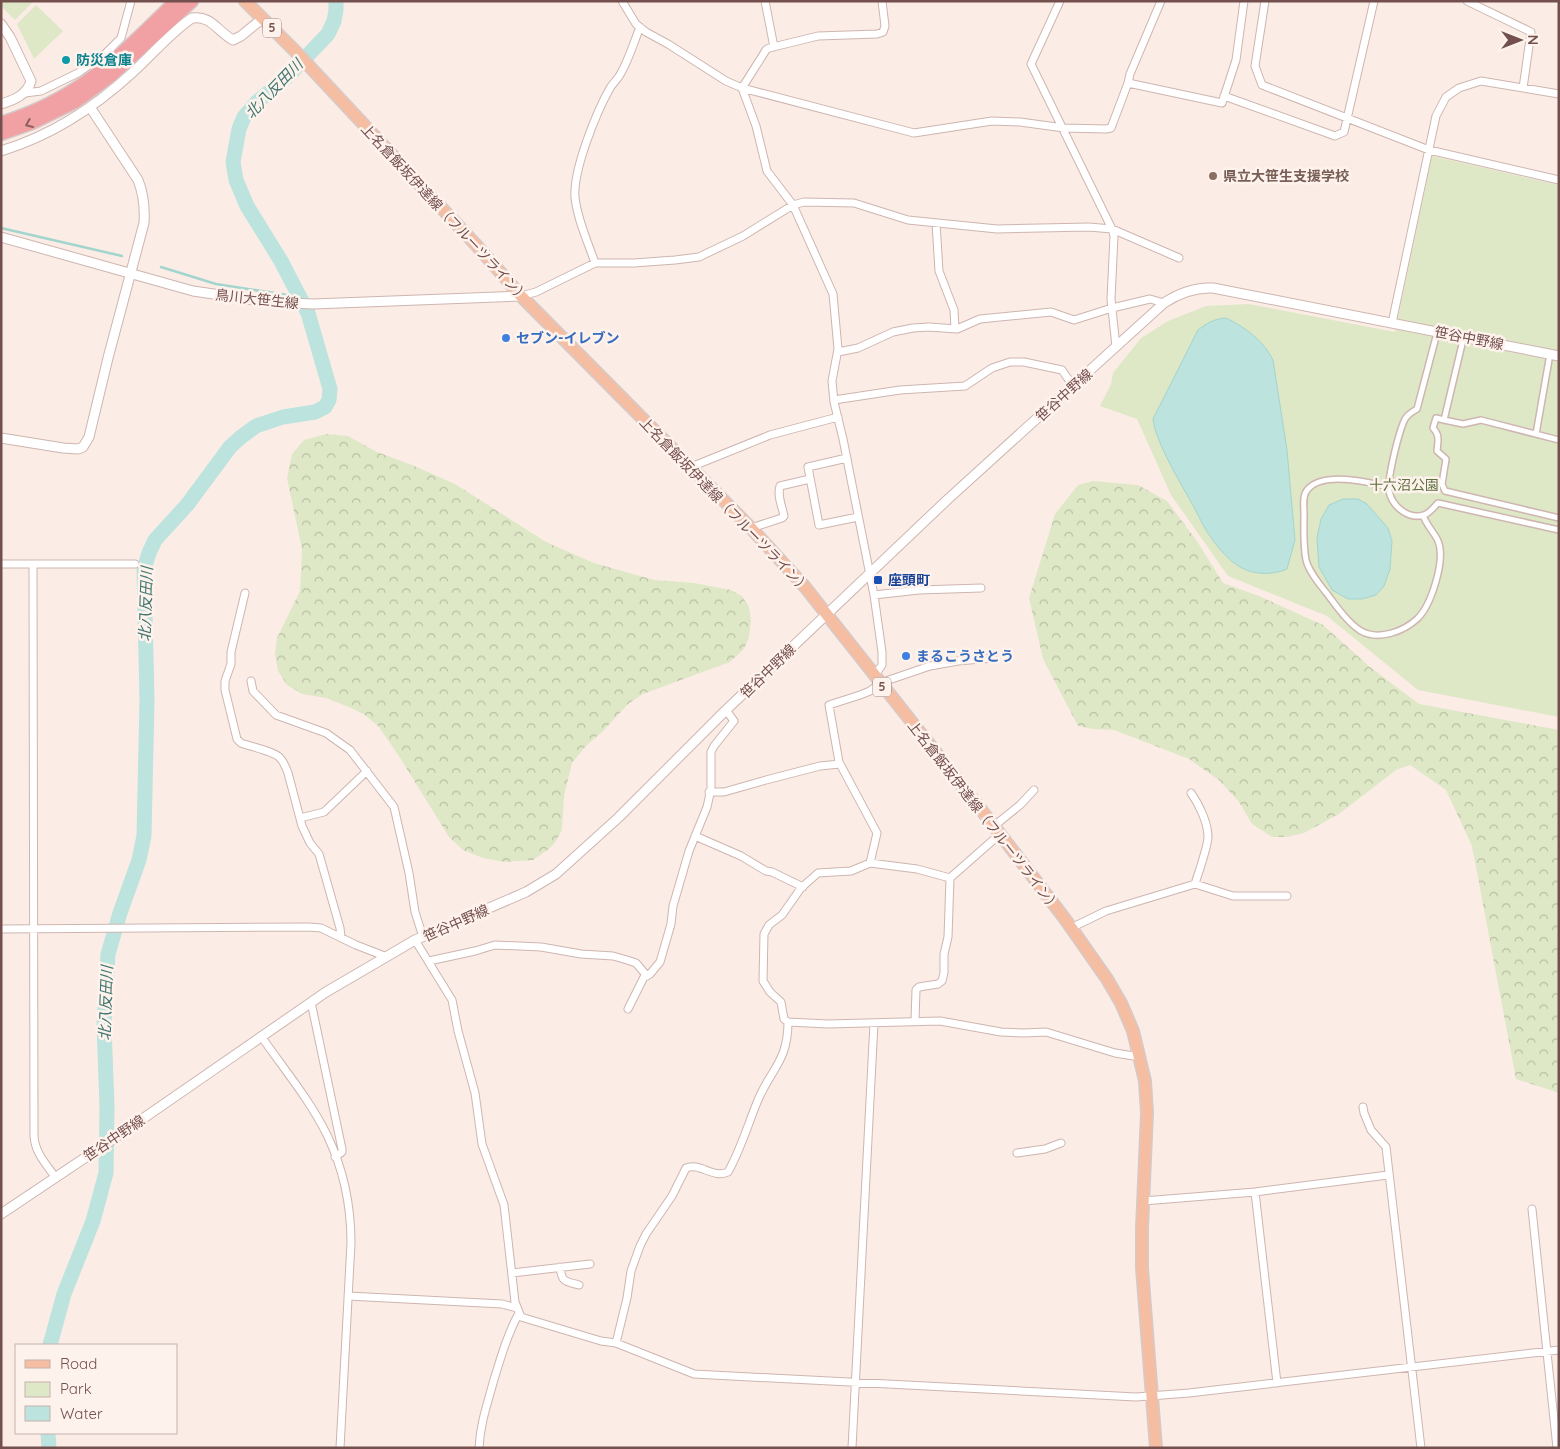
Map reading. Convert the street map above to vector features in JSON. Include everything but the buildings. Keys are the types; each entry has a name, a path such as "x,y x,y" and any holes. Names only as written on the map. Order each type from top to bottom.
{"highway":[{"path":"1,123 41,109 63,98 96,76 118,58 176,1"},
{"path":"1,134 48,116 77,101 111,76 192,1"}],"main road":[{"name":"上名倉飯坂伊達線（フルーツライン）","path":"245,1 309,66 478,247 521,296 751,528 804,587 997,830 1107,979 1121,1003 1133,1031 1145,1081 1142,1268 1156,1448"}],"street":[{"path":"25,93 41,91 78,74 106,53 121,38 131,1"},
{"path":"622,1 640,27 646,32 677,49 726,81 742,88 914,133 992,121 1095,130 1111,128 1130,74 1160,1"},
{"path":"765,1 774,47"},
{"path":"742,88 766,50 818,36 877,34 884,30 882,1"},
{"path":"1060,1 1031,64 1112,229 1114,236 1112,308 1116,347"},
{"path":"1128,83 1222,104 1236,60 1244,1"},
{"path":"1265,1 1256,66 1262,85 1429,150 1559,180"},
{"path":"1224,96 1335,136 1344,132 1374,1"},
{"path":"1467,1 1530,32 1523,88"},
{"path":"1,152 45,134 90,107 128,76 192,18 202,17 210,21 233,40 241,36 262,18"},
{"path":"1,24 10,37 31,81 29,88 19,98 1,104"},
{"path":"595,263 579,215 575,188 586,145 603,101 621,73 640,27"},
{"path":"1392,323 1436,116 1446,97 1459,88 1481,81 1559,94"},
{"path":"742,88 756,126 767,171 793,205 833,294 838,352 832,381 834,400 874,595 882,665 870,691 829,705 840,764 877,833 870,864"},
{"path":"1,438 73,449 83,447 91,429 144,223 145,208 143,193 138,180 90,107"},
{"path":"521,296 536,292 595,263 642,263 700,257 743,236 793,205 804,202 854,203 908,220 997,229 1089,227 1112,229 1179,258"},
{"path":"936,223 939,271 954,310 955,329"},
{"name":"鳥川大笹生線","path":"1,237 193,291 269,302 313,304 521,296"},
{"name":"笹谷中野線","path":"1,1214 96,1151 311,1002 419,939 526,892 556,874 618,818 726,710 947,500 1164,303 1180,294 1198,287 1213,288 1554,355"},
{"path":"838,352 858,348 893,332 929,327 955,329 980,319 1051,312 1074,320 1150,299 1164,303"},
{"path":"1444,420 1463,340 1437,333 1417,410 1406,417 1399,436 1388,487 1391,498 1399,508 1409,514 1423,515 1430,511 1438,502 1559,530"},
{"path":"1536,434 1554,355"},
{"path":"834,400 900,390 964,386 992,368 1010,362 1024,362 1062,370 1073,386"},
{"path":"691,467 770,435 838,417"},
{"path":"1559,440 1481,420 1463,424 1436,418 1433,428 1438,434 1437,451 1446,459 1442,484 1445,491 1559,518"},
{"path":"847,458 808,467 810,480 819,525 858,517"},
{"path":"1388,487 1342,479 1325,481 1313,485 1307,490 1304,500 1306,560 1332,601 1361,631 1377,634 1405,629 1424,611 1438,577 1440,560 1438,542 1423,515"},
{"path":"751,528 784,516 780,502 780,486 810,480"},
{"path":"1,564 135,564"},
{"path":"33,565 34,1144 38,1154 56,1178"},
{"path":"874,595 919,590 981,588"},
{"path":"245,593 230,652 231,664 224,690 237,740 275,754 280,758 288,773 300,818 310,843 319,854 341,937"},
{"path":"877,679 930,666 993,658"},
{"path":"252,681 253,692 276,715 326,733 350,750 394,807 409,873 419,939 428,961 452,1000 458,1031 475,1093 482,1144 504,1205 512,1272 518,1311 521,1317 616,1344 694,1374 1151,1397 1559,1350"},
{"path":"628,1008 644,977 660,962 671,924 676,894 695,836 707,807 711,789 711,752 734,721 726,710"},
{"path":"710,792 724,792 820,766 840,764"},
{"path":"300,818 324,812 367,771"},
{"path":"915,1021 915,992 919,987 938,984 942,981 944,973 944,954 948,937 950,878 1034,790"},
{"path":"1191,792 1196,799 1203,818 1208,839 1195,884"},
{"path":"695,836 803,887"},
{"path":"950,878 917,869 870,864 851,871 829,874 821,872 803,887 782,915 769,925 764,934 763,981 780,1002 784,1019 788,1022 951,1022 1002,1032 1024,1034 1046,1032 1115,1053 1140,1057"},
{"path":"1071,928 1106,911 1195,884 1234,896 1288,896"},
{"path":"1,929 309,927 321,928 387,957"},
{"path":"428,961 495,945 541,947 581,954 613,956 636,963 647,976"},
{"path":"311,1002 342,1149 342,1152 335,1157"},
{"path":"616,1344 627,1298 631,1270 646,1234 672,1196 686,1168 694,1166 719,1174 728,1172 741,1146 759,1099 784,1054 788,1022"},
{"path":"852,1448 874,1023"},
{"path":"261,1036 327,1134 345,1190 351,1231 340,1448"},
{"path":"1363,1107 1371,1130 1386,1147 1421,1448"},
{"path":"1017,1153 1045,1149 1061,1143"},
{"path":"1143,1202 1256,1192 1388,1175"},
{"path":"1256,1192 1276,1383"},
{"path":"1532,1209 1557,1448"},
{"path":"512,1272 590,1264"},
{"path":"560,1267 561,1278 564,1281 579,1285"},
{"path":"348,1296 502,1304 518,1311"},
{"path":"479,1448 481,1425 499,1364 518,1311"}],"green space":[{"path":"1,1 34,1 15,20 1,6"},
{"path":"36,5 63,31 34,59 17,24"},
{"name":"十六沼公園","path":"1432,156 1559,185 1559,717 1418,690 1327,616 1228,576 1171,495 1137,419 1100,406 1111,384 1113,373 1141,338 1168,321 1206,306 1249,304 1395,332"},
{"path":"326,434 348,436 377,452 455,484 546,542 594,563 654,580 694,583 731,590 742,596 749,607 751,620 749,637 744,649 730,662 643,694 628,704 586,746 572,763 564,796 562,830 549,849 533,860 505,862 483,858 463,850 449,837 378,726 365,715 349,707 326,698 302,694 287,685 278,671 275,654 277,638 300,591 302,549 287,478 292,454 304,440"},
{"path":"1093,481 1138,485 1167,501 1197,541 1223,583 1259,596 1323,625 1370,667 1419,704 1559,730 1559,1093 1516,1079 1472,846 1446,790 1410,765 1396,770 1339,814 1304,833 1287,837 1272,837 1252,824 1239,802 1220,781 1189,759 1114,730 1078,726 1043,659 1029,598 1055,514 1078,485"}],"water":[{"path":"1226,318 1253,335 1265,347 1273,360 1287,450 1295,540 1287,569 1276,572 1258,573 1242,568 1233,562 1209,536 1170,464 1159,440 1153,419 1198,330 1218,319"},
{"path":"1343,499 1358,499 1367,504 1388,528 1392,541 1390,569 1384,586 1376,595 1362,599 1348,599 1332,590 1319,567 1317,538 1321,519 1329,505"}],"waterway":[{"name":"北八反田川","path":"50,1344 64,1294 93,1221 106,1173 107,1107 104,1025 108,954 139,860 144,836 147,700 144,569 155,540 187,505 230,447 256,426 283,417 315,412 325,407 329,400 330,389 308,313 281,261 247,206 236,180 233,162 239,129 244,117 257,102 288,76 328,34 334,21 336,1"},
{"path":"1,228 122,256"},
{"path":"161,267 216,284 300,297"},
{"name":"北八反田川","path":"48,1434 49,1448"}],"place":[{"name":"防災倉庫","path":"66,60"},
{"name":"県立大笹生支援学校","path":"1213,176"},
{"name":"セブン-イレブン","path":"506,338"},
{"name":"座頭町","path":"878,580"},
{"name":"まるこうさとう","path":"906,656"}]}
